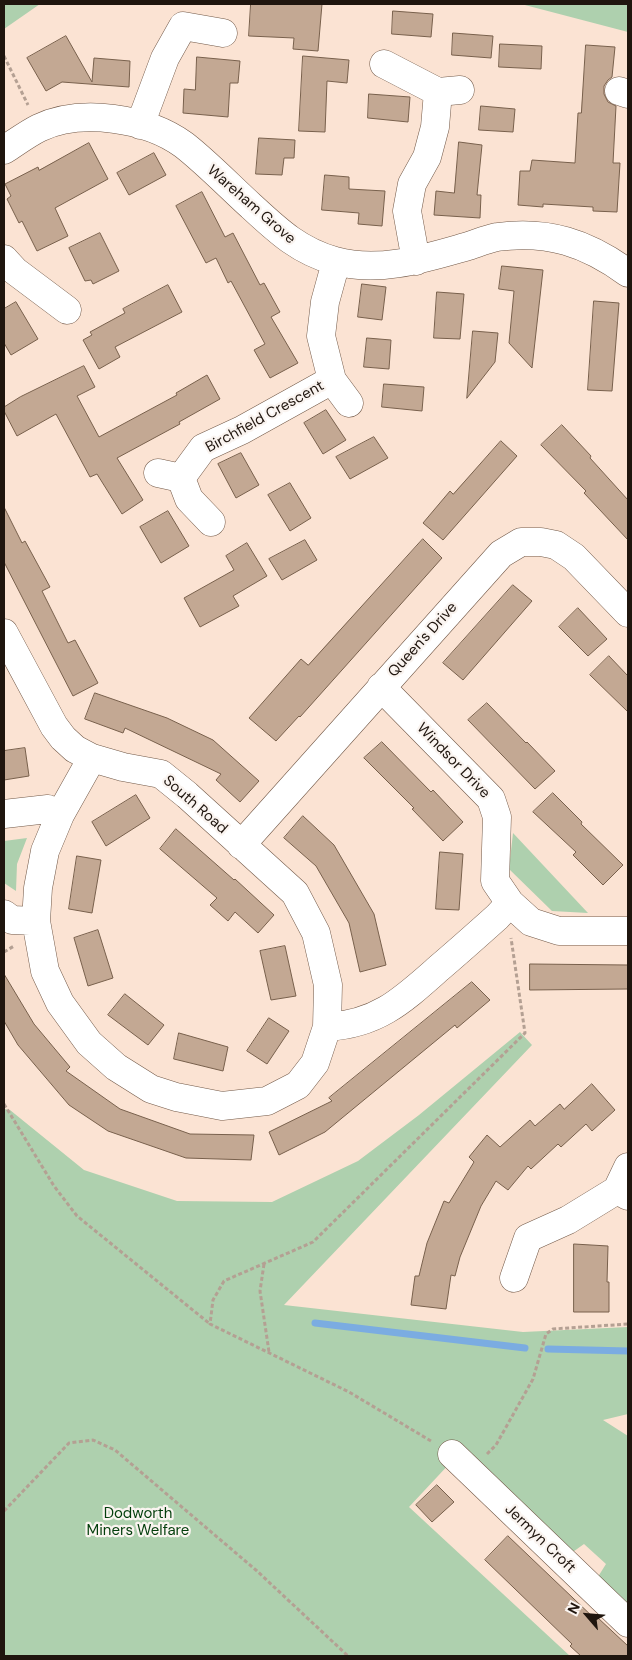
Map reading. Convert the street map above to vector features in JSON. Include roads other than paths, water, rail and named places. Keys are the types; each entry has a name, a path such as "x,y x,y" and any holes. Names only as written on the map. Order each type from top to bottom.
{"street":[{"path":"140,125 165,58 183,26 223,33"},
{"path":"384,64 449,91 435,127 427,157 412,184 407,211 416,261"},
{"name":"Wareham Grove","path":"4,150 40,128 73,118 108,118 140,125 160,132 183,145 286,239 312,253 336,262 377,267 416,261 497,237 545,236 576,243 607,258 628,273"},
{"path":"4,260 15,271 67,310"},
{"name":"Birchfield Crescent","path":"336,262 325,302 321,336 332,380 349,403"},
{"name":"Birchfield Crescent","path":"210,522 169,476 204,448 242,430 332,380"},
{"name":"Queen's Drive","path":"241,845 501,554 521,542 541,542 556,545 574,557 628,613"},
{"name":"South Road","path":"4,633 54,726 75,749 92,758 123,767 161,774 187,795 295,893 316,933 328,985 327,1027 315,1063 298,1085 267,1101 222,1106 176,1097 151,1089 116,1067 89,1043 60,1003 45,971 36,921 38,888 45,851 60,815 92,758"},
{"name":"Windsor Drive","path":"381,687 491,798 497,817 495,882 510,903"},
{"path":"4,814 48,809 60,815"},
{"path":"327,1027 346,1026 380,1014 404,1000 497,917 510,903 531,922 559,931 628,931"},
{"path":"4,914 12,920 36,921"},
{"path":"514,1278 528,1238 568,1220 624,1184"},
{"name":"Jermyn Croft","path":"461,1463 628,1624"}],"waterway":[{"path":"315,1323 525,1348"},
{"path":"548,1349 628,1351"}],"park label":[{"name":"Dodworth Miners Welfare","path":"138,1522"}]}
